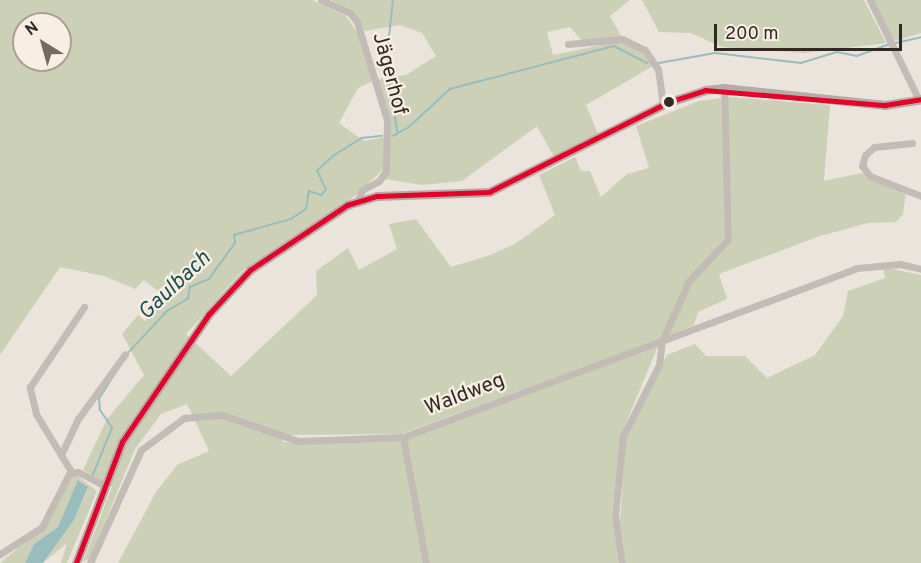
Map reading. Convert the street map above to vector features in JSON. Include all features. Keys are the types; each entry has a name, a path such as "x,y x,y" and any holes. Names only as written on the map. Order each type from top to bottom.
{"main road":[{"path":"76,563 105,486 128,434 227,292 273,253 357,201 489,192 685,95 724,88 885,105 920,99"}],"street":[{"name":"Jägerhof","path":"321,0 350,13 357,22 387,120 386,171 380,181 362,190 357,201"},
{"path":"870,0 890,44 914,81 920,99"},
{"path":"568,44 622,39 645,50 658,69 663,105"},
{"path":"622,563 615,515 623,436 631,412 659,364 662,341 689,281 728,239 724,88"},
{"path":"912,143 874,147 864,155 862,166 870,176 921,196"},
{"name":"Waldweg","path":"90,563 141,450 184,418 222,415 298,441 403,437 856,268 900,264 921,269"},
{"path":"84,308 30,387 36,414 72,473 105,486"},
{"path":"62,455 78,419 125,354"},
{"path":"403,437 426,563"},
{"path":"0,554 42,527 72,473"}],"green space":[{"path":"0,0 312,0 346,16 357,32 373,81 358,88 339,123 364,141 385,137 384,169 351,199 243,270 186,334 231,376 317,295 316,271 348,248 359,270 397,249 389,224 416,219 451,267 490,255 515,244 555,215 539,175 575,157 581,171 590,171 601,197 627,174 649,168 636,126 699,101 721,98 727,235 688,280 661,339 401,434 282,435 283,442 297,443 401,439 425,563 118,563 156,492 177,465 209,451 187,404 161,414 135,449 90,558 83,562 112,487 83,470 107,419 144,375 122,334 138,315 145,321 164,296 144,280 135,289 104,276 60,267 0,355"},
{"path":"331,0 630,0 610,16 621,36 584,43 570,27 547,32 553,55 621,41 640,50 653,66 586,105 598,134 554,157 537,126 462,181 422,185 385,179 390,125 378,79 406,75 436,56 422,33 400,25 364,31 356,15"},
{"path":"642,0 864,0 886,43 805,53 722,47 691,33 659,32"},
{"path":"872,0 921,0 921,33 892,42"},
{"path":"727,97 830,105 824,181 861,173 906,192 903,214 896,222 868,223 820,236 719,274 727,299 698,312 694,325 667,336 691,283 732,239"},
{"path":"883,267 921,275 921,563 626,563 620,521 626,433 667,355 695,344 706,356 745,356 767,378 815,355 843,316 848,291 885,278"},
{"path":"658,346 621,435 612,511 619,563 428,563 407,439"},
{"path":"75,474 97,491 67,563 61,563 67,543 44,562 74,520 88,488 79,480 58,527 34,544 25,563 0,563 43,527 66,482"}],"water":[{"path":"78,480 88,487 74,520 43,563 25,563 34,544 58,527"}],"waterway":[{"path":"387,55 393,0"},
{"name":"Gaulbach","path":"896,43 921,37"},
{"name":"Gaulbach","path":"659,63 716,53 801,63 837,52 857,56 888,45"},
{"name":"Gaulbach","path":"393,136 409,127 450,89 614,46 647,63"},
{"path":"386,64 398,133"},
{"name":"Gaulbach","path":"128,353 167,311 188,299 190,287 209,279 235,243 234,235 291,219 306,209 309,191 321,195 326,190 317,171 333,156 362,138 382,136"},
{"name":"Gaulbach","path":"92,477 112,428 100,410 99,399 116,372"}],"transit line":[{"path":"76,563 122,442 209,314 250,270 347,205 377,196 489,192 669,102 705,90 885,105 921,99"}]}
